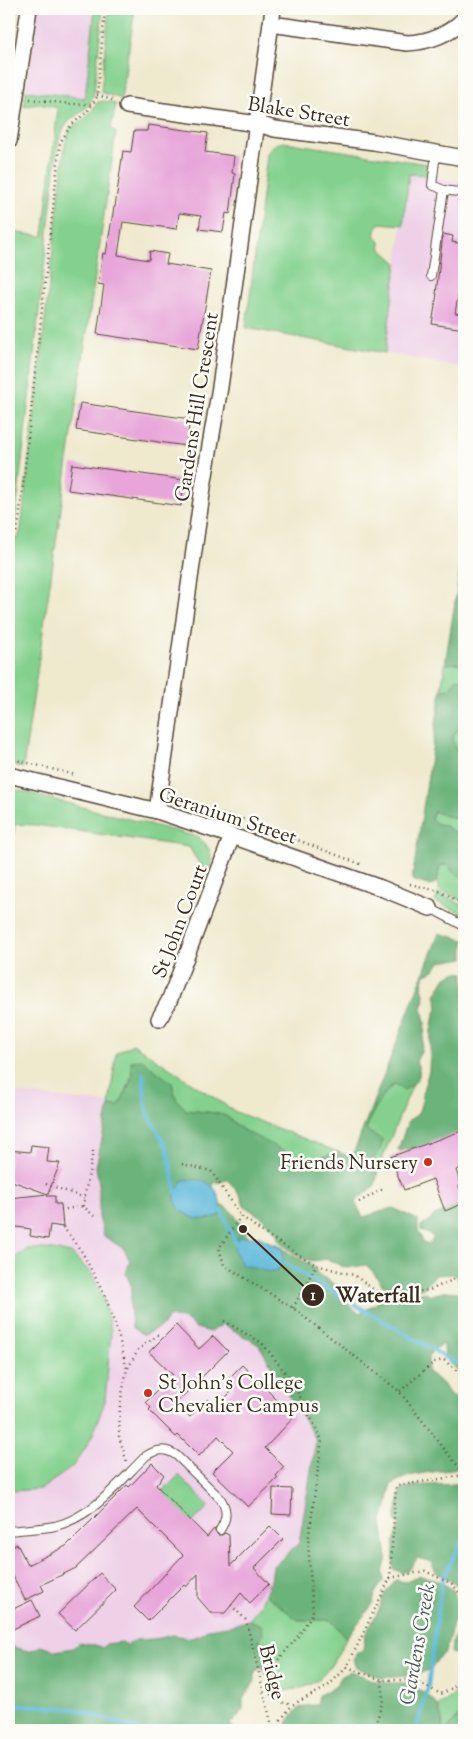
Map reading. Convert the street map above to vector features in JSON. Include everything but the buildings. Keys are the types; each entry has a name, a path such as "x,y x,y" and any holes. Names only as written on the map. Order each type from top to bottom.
{"street":[{"path":"9,142 29,9"},
{"path":"272,16 407,43 427,41 442,36 464,19"},
{"name":"Gardens Hill Crescent","path":"156,812 258,124 272,16"},
{"name":"Blake Street","path":"127,106 258,124 275,129 374,142 464,158"},
{"name":"Geranium Street","path":"9,775 156,812 232,836 381,888 430,908"},
{"name":"St John Court","path":"159,1019 169,1001 232,836"}],"lane":[{"path":"436,153 432,185 444,190 464,193"},
{"path":"431,276 444,190"},
{"path":"430,908 464,926"},
{"path":"9,1531 55,1526 76,1518 97,1505 146,1456 154,1452 168,1450 174,1453 222,1502 226,1510 226,1519 220,1530"}],"path":[{"path":"9,539 15,536 19,521 60,143 71,124 87,112 98,94 106,9"},
{"path":"98,94 127,106"},
{"path":"16,97 70,104 93,104"},
{"path":"83,1206 93,1151"},
{"path":"182,1164 211,1171 241,1216 268,1236 316,1265 354,1274 377,1292 406,1293 430,1290 455,1279 464,1284"},
{"path":"46,1184 85,1198"},
{"path":"359,1202 383,1189"},
{"path":"62,1210 83,1206"},
{"path":"83,1206 94,1216"},
{"path":"241,1216 219,1248 224,1265 293,1308 399,1391 464,1474 396,1486 390,1578 347,1667 327,1687 292,1705 281,1720 283,1730"},
{"path":"63,1227 82,1252 106,1298 117,1330 127,1370"},
{"path":"293,1308 316,1265"},
{"path":"224,1321 262,1343 292,1381 322,1440 308,1543 313,1613 296,1639 267,1673 270,1694 284,1703 292,1705"},
{"path":"132,1470 125,1461 119,1436 120,1404 127,1370 138,1350 159,1334"},
{"path":"399,1391 434,1362 444,1360 464,1377"},
{"path":"390,1578 424,1571 450,1584 464,1598"},
{"name":"Bridge","path":"231,1605 246,1620 273,1730"},
{"path":"347,1667 382,1680 413,1680 441,1694 454,1687 464,1667"},
{"path":"374,1730 383,1700 382,1680"}],"shaded area":[{"path":"38,9 95,9 85,99 26,91"},
{"path":"409,173 464,182 464,368 385,353"},
{"name":"St John's College Chevalier Campus","path":"9,1092 109,1103 96,1167 99,1186 223,1324 259,1346 316,1440 292,1588 279,1613 183,1643 9,1664"}],"green space":[{"path":"95,9 103,9 94,92 85,109 66,125 58,143 14,530 9,535 15,481 9,481 9,232 43,236 58,108 39,104 24,106 26,91 85,98"},
{"path":"109,9 135,9 121,99 101,92"},
{"path":"105,101 116,104 111,128 116,133 23,768 9,764 9,541 18,538 21,529 65,145 70,129 88,116 98,102"},
{"path":"283,142 427,164 426,175 409,174 403,225 379,223 374,234 380,242 381,249 397,263 385,353 246,328 267,155 273,146"},
{"path":"464,546 463,659 462,663 445,664"},
{"path":"464,651 464,680 457,678 449,689 441,691 445,664 462,663"},
{"path":"457,678 464,680 464,725 457,730 452,739 455,748 464,754 464,817 448,817 434,811 431,819 448,827 450,830 460,833 459,857 464,874 463,877 455,874 447,865 440,865 437,882 430,886 412,880 441,691 449,689"},
{"path":"464,725 464,754 455,748 452,738 457,730"},
{"path":"9,788 198,837 211,854 204,886 194,882 201,867 189,847 36,825 15,824 9,861"},
{"path":"434,810 454,818 464,817 464,870 458,855 460,841 448,827 431,819"},
{"path":"440,865 447,865 463,877 464,875 464,902 439,890 437,882"},
{"path":"438,893 463,905 464,903 464,914 435,902"},
{"path":"439,933 464,940 464,958 440,962 434,970 425,974 422,986 425,999 422,1008 425,1022 424,1035 421,1052 416,1061 419,1075 416,1082 404,1090 394,1084 374,1111 366,1130 383,1140 379,1153 372,1160 379,1166 375,1185 355,1202 363,1217 393,1208 418,1220 418,1230 423,1242 429,1244 434,1237 421,1230 421,1226 434,1215 464,1203 464,1280 452,1274 435,1275 424,1288 401,1294 383,1286 366,1265 346,1268 327,1259 313,1261 304,1259 292,1252 279,1241 276,1232 261,1217 244,1206 240,1195 228,1180 214,1183 210,1196 211,1206 223,1206 234,1214 260,1261 276,1243 292,1255 313,1266 318,1274 339,1287 346,1303 360,1313 377,1303 382,1296 393,1294 403,1296 425,1292 431,1295 447,1291 464,1293 464,1369 455,1369 449,1363 445,1355 444,1344 432,1350 428,1359 428,1372 443,1384 450,1395 464,1400 464,1468 417,1474 391,1485 382,1521 387,1557 383,1573 384,1580 375,1593 373,1604 346,1638 331,1620 298,1620 265,1594 271,1580 273,1566 299,1543 316,1440 259,1345 223,1324 211,1332 196,1328 185,1319 169,1316 162,1326 144,1335 132,1327 130,1305 132,1287 126,1274 130,1261 124,1249 104,1236 99,1217 99,1183 96,1167 109,1106 119,1106 132,1078 131,1061 142,1060 172,1083 176,1099 186,1110 226,1116 243,1130 288,1153 291,1159 312,1160 338,1152 352,1157"},
{"path":"457,972 464,973 464,1130 423,1146 400,1151 398,1150 408,1121 418,1114 429,1071 431,1030 438,1007 435,995 446,977"},
{"path":"133,1044 236,1112 338,1152 312,1160 291,1159 243,1130 226,1116 186,1110 176,1099 172,1083 132,1061 129,1085 119,1106 109,1106 116,1053"},
{"path":"395,1084 404,1090 413,1084 379,1166 372,1160 366,1130 372,1113 383,1094"},
{"path":"28,1249 47,1249 71,1253 92,1274 103,1298 111,1331 105,1401 93,1434 83,1452 71,1468 41,1489 12,1491 9,1489 9,1262"},
{"path":"179,1475 209,1506 191,1524 161,1493"},
{"path":"464,1482 464,1585 460,1588 437,1573 430,1561 417,1558 411,1568 403,1573 393,1569 394,1541 400,1526 395,1520 401,1490 416,1486 449,1485"},
{"path":"420,1576 434,1579 454,1591 457,1602 456,1613 445,1653 439,1657 431,1670 417,1675 382,1678 356,1667 353,1659 357,1653 363,1650 365,1635 380,1608 382,1598 396,1580 406,1582"},
{"path":"265,1594 298,1620 331,1620 346,1638 328,1669 313,1683 291,1690 277,1690 262,1668 266,1660 259,1643 261,1625 249,1620 260,1606"},
{"path":"464,1619 463,1656 451,1653 452,1641"},
{"path":"249,1620 261,1625 263,1632 259,1643 262,1649 266,1650 266,1658 263,1666 254,1672 255,1681 243,1699 243,1710 234,1721 229,1723 234,1730 9,1730 9,1646 29,1651 41,1646 55,1651 73,1648 78,1643 103,1648 106,1644 122,1642 127,1645 134,1640 154,1639 173,1635 191,1638 201,1635 208,1629"},
{"path":"350,1671 375,1681 410,1683 435,1703 441,1718 442,1730 289,1730 287,1723 299,1708 317,1705 319,1695 335,1687 342,1676"},
{"path":"464,1680 464,1710 447,1730 442,1730 443,1725 438,1705 453,1695"},
{"path":"464,1710 464,1730 447,1730"}],"water":[{"path":"183,1180 204,1181 214,1188 219,1198 220,1215 208,1219 199,1219 181,1211 176,1203 175,1193"},
{"path":"238,1237 260,1237 283,1249 283,1259 279,1269 269,1272 242,1265 234,1250"}],"waterway":[{"path":"143,1074 146,1109 167,1148 176,1192"},
{"path":"221,1210 236,1244"},
{"path":"282,1262 464,1368"},
{"name":"Gardens Creek","path":"416,1730 428,1687 442,1580 464,1537"},
{"path":"9,1704 75,1709 141,1730"}],"place":[{"name":"Friends Nursery","path":"428,1162"},
{"name":"Waterfall","path":"243,1229"},
{"name":"St John's College Chevalier Campus","path":"148,1393"}]}
